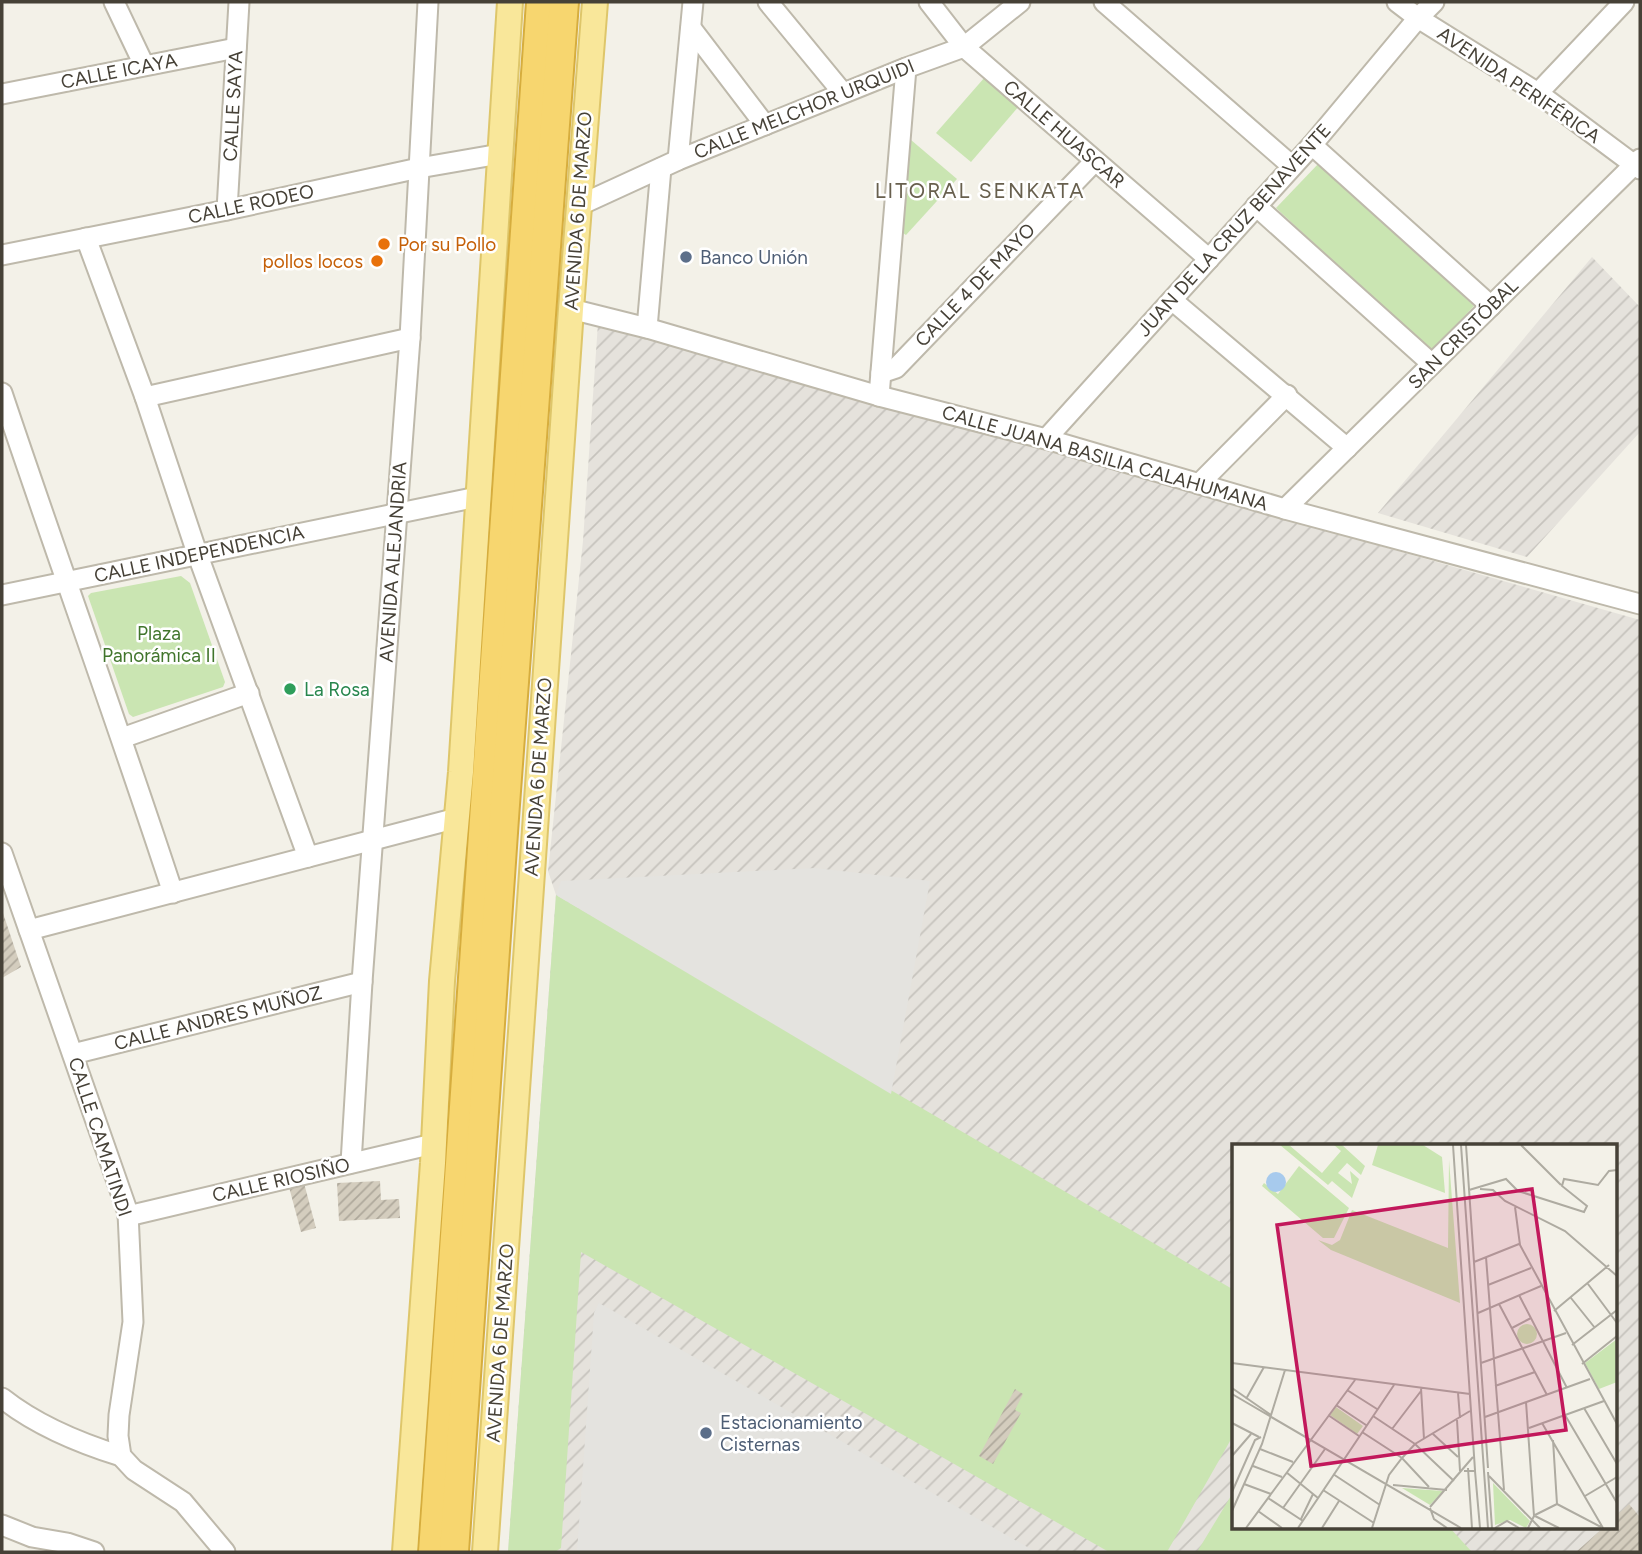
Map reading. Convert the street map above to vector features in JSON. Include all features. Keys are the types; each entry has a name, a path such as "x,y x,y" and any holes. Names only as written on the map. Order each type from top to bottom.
{"highway":[{"path":"433,1552 541,2"},
{"name":"AVENIDA 6 DE MARZO","path":"454,1552 564,2"}],"main road":[{"path":"405,1552 442,981 457,818 510,2"},
{"name":"AVENIDA 6 DE MARZO","path":"485,1552 594,2"}],"street":[{"path":"114,2 144,65"},
{"name":"CALLE SAYA","path":"226,210 239,2"},
{"name":"AVENIDA ALEJANDRIA","path":"351,1163 410,338 428,2"},
{"path":"647,328 693,2"},
{"path":"768,2 843,93"},
{"name":"CALLE HUASCAR","path":"929,2 964,47 1209,259"},
{"name":"CALLE MELCHOR URQUIDI","path":"580,205 669,164 964,47 1020,2"},
{"path":"1104,2 1292,166"},
{"name":"AVENIDA PERIFÉRICA","path":"1397,2 1538,93 1638,164"},
{"name":"JUAN DE LA CRUZ BENAVENTE","path":"1046,439 1312,145 1434,2"},
{"path":"1538,93 1624,2"},
{"path":"691,28 765,125"},
{"name":"CALLE ICAYA","path":"2,94 236,48"},
{"path":"879,396 906,68"},
{"path":"1312,145 1491,306"},
{"name":"CALLE RODEO","path":"2,255 419,168 500,154"},
{"name":"CALLE 4 DE MAYO","path":"881,373 896,368 1095,161"},
{"name":"SAN CRISTÓBAL","path":"1284,509 1638,164"},
{"path":"1256,206 1432,364"},
{"path":"86,238 308,857"},
{"path":"1172,300 1347,448"},
{"name":"CALLE JUANA BASILIA CALAHUMANA","path":"571,309 647,328 879,396 1046,439 1284,509 1640,604"},
{"path":"145,397 410,338"},
{"path":"2,393 173,893"},
{"path":"1199,484 1286,395"},
{"name":"CALLE INDEPENDENCIA","path":"2,595 197,553 477,498"},
{"path":"122,738 249,693"},
{"path":"29,930 457,818"},
{"name":"CALLE CAMATINDI","path":"2,853 74,1054 128,1216 133,1322 119,1415 121,1456"},
{"name":"CALLE ANDRES MUÑOZ","path":"74,1054 362,982"},
{"name":"CALLE RIOSIÑO","path":"128,1216 433,1144"},
{"path":"2,1398 23,1415 94,1448 121,1456 134,1471 183,1502 225,1552"},
{"path":"2,1525 32,1537 67,1543 94,1552"}],"shaded area":[{"path":"1592,257 1640,307 1640,432 1527,557 1378,513"},
{"path":"598,323 1640,620 1640,1552 508,1552 556,895 548,871 583,541"},
{"path":"815,868 930,881 891,1094 556,895 561,881"},
{"name":"Estacionamiento Cisternas","path":"599,1303 1036,1552 577,1552 594,1313"}],"green space":[{"path":"985,77 1019,106 971,162 936,133"},
{"path":"911,140 957,179 906,235 894,227 901,142"},
{"path":"1320,162 1474,306 1431,352 1276,208"},
{"name":"Plaza Panorámica II","path":"181,576 190,583 225,682 223,687 133,717 129,714 88,596 91,593"},
{"path":"556,895 1232,1289 1232,1438 1167,1552 1109,1552 581,1252 561,1548 555,1552 508,1552"},
{"path":"1232,1494 1232,1530 1452,1530 1472,1552 1197,1552"}],"building":[{"path":"2,910 21,967 2,978"},
{"path":"380,1181 381,1200 399,1199 400,1218 339,1221 337,1183"},
{"path":"304,1183 316,1228 301,1232 289,1187"},
{"path":"1015,1389 1023,1394 1015,1410 1021,1413 993,1464 979,1456"},
{"path":"1629,1504 1640,1517 1640,1552 1576,1552 1601,1530 1618,1530 1618,1514"}],"place":[{"name":"Por su Pollo","path":"384,244"},
{"name":"Banco Unión","path":"686,257"},
{"name":"pollos locos","path":"377,261"},
{"name":"La Rosa","path":"290,689"},
{"name":"Estacionamiento Cisternas","path":"706,1433"}],"district":[{"name":"LITORAL SENKATA","path":"980,190"}]}
